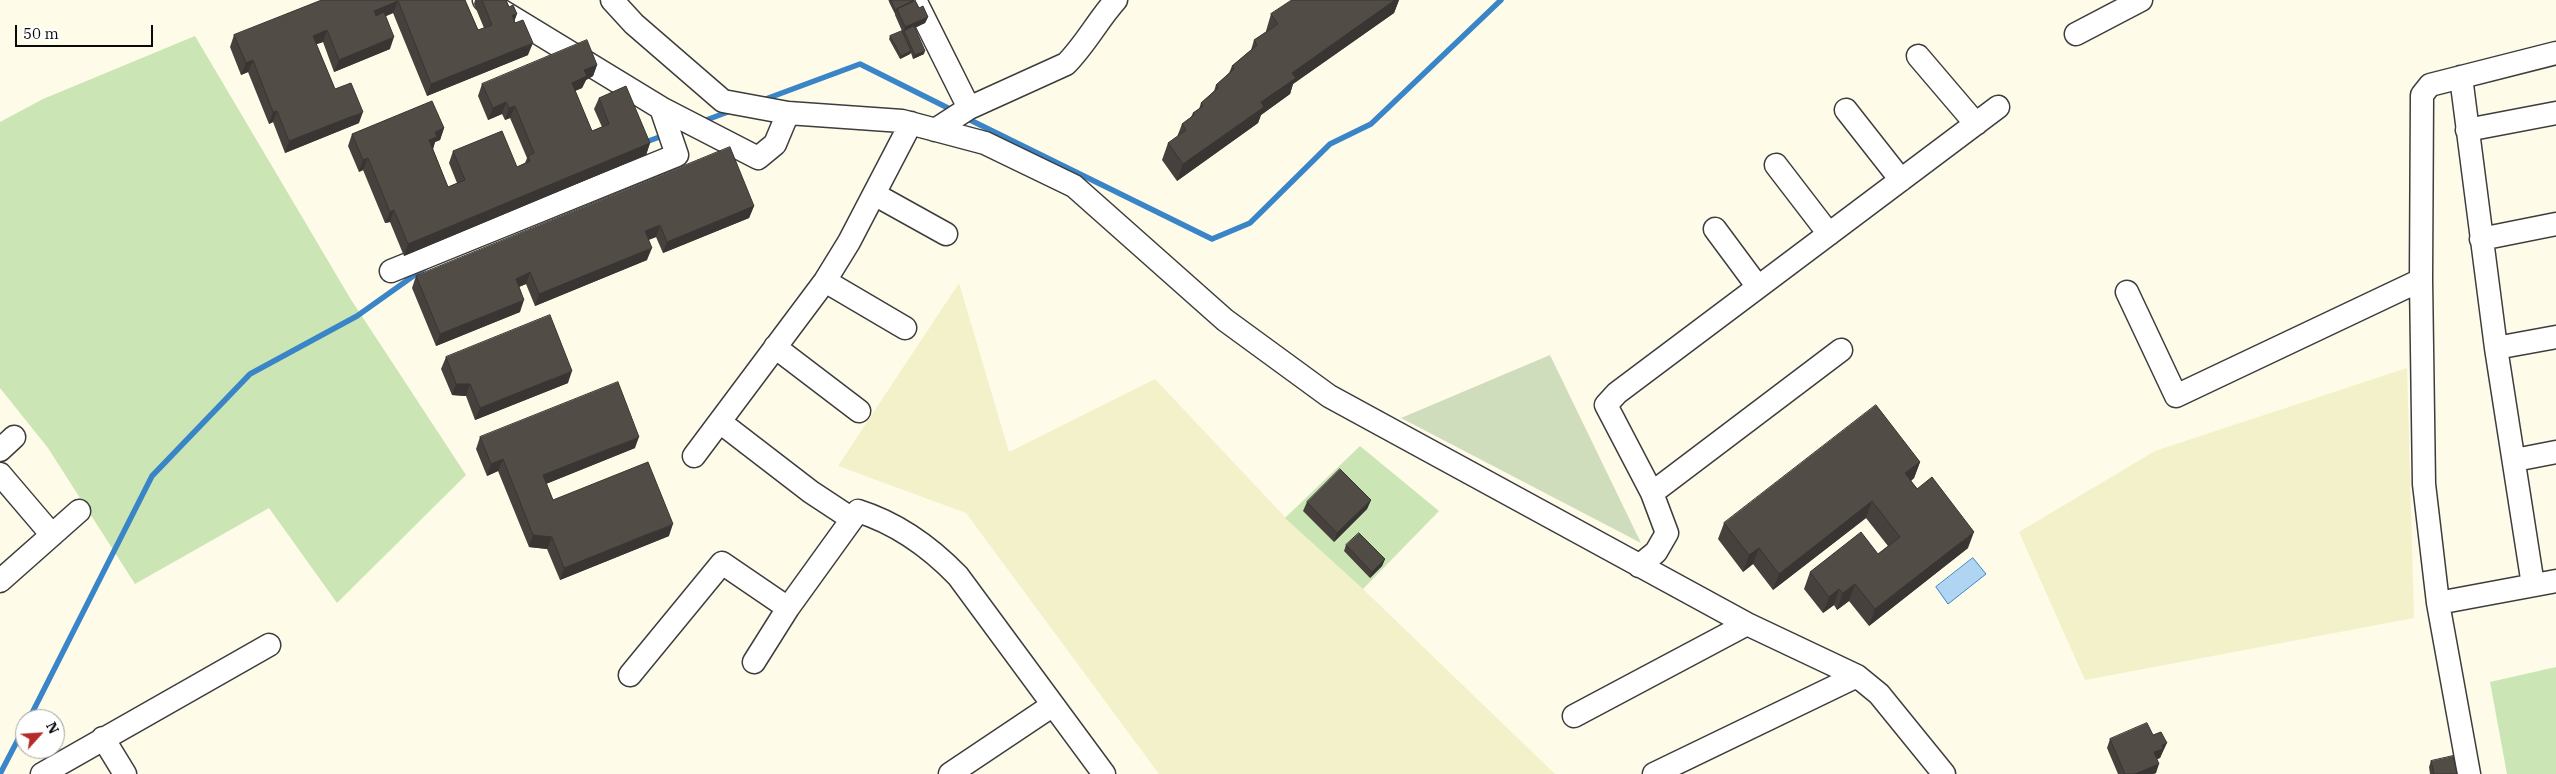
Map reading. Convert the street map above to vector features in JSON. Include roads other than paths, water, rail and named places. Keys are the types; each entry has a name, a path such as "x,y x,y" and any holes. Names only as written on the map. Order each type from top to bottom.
{"street":[{"path":"484,0 661,108 758,158 775,144 788,113"},
{"path":"612,0 634,24 722,101 788,113 911,123 985,143 1074,186 1225,320 1329,396 1747,624 1857,676 1879,694 1944,774"},
{"path":"915,0 969,108"},
{"path":"935,130 969,108 1030,82 1066,64 1078,52 1098,21 1116,0"},
{"path":"2076,34 2141,0"},
{"path":"2468,774 2438,603 2424,484 2421,280 2422,95 2430,85 2556,53"},
{"path":"1918,56 1976,124"},
{"path":"2461,77 2496,348 2533,585"},
{"path":"391,271 677,155 661,108"},
{"path":"1639,566 1656,552 1667,533 1652,493 1606,405 1618,393 1998,108"},
{"path":"1846,110 1901,180"},
{"path":"2467,130 2556,113"},
{"path":"694,456 824,281 874,194 911,123"},
{"path":"1776,165 1829,234"},
{"path":"874,194 946,234"},
{"path":"2481,239 2556,224"},
{"path":"1715,229 1758,287"},
{"path":"2127,292 2176,396 2421,280"},
{"path":"824,281 905,328"},
{"path":"2496,348 2556,337"},
{"path":"775,347 859,412"},
{"path":"1652,493 1841,350"},
{"path":"720,422 811,492 852,519"},
{"path":"2515,460 2556,452"},
{"path":"0,474 52,534"},
{"path":"0,581 79,511"},
{"path":"754,662 788,608 858,511 877,517 936,553 958,576 1104,774"},
{"path":"630,675 722,563 788,608"},
{"path":"2438,603 2556,581"},
{"path":"1574,716 1747,624"},
{"path":"42,774 270,645"},
{"path":"1654,774 1857,676"},
{"path":"950,774 1053,705"},
{"path":"103,738 125,774"}],"water":[{"path":"1973,558 1986,574 1948,604 1936,587"}],"waterway":[{"path":"966,118 1212,239 1250,223 1330,144 1371,124 1501,0"},
{"path":"763,100 860,64 954,111"},
{"path":"701,122 733,110"},
{"path":"643,143 665,135"},
{"path":"34,709 152,476 250,374 357,316 426,267"},
{"path":"0,774 15,745"}]}
